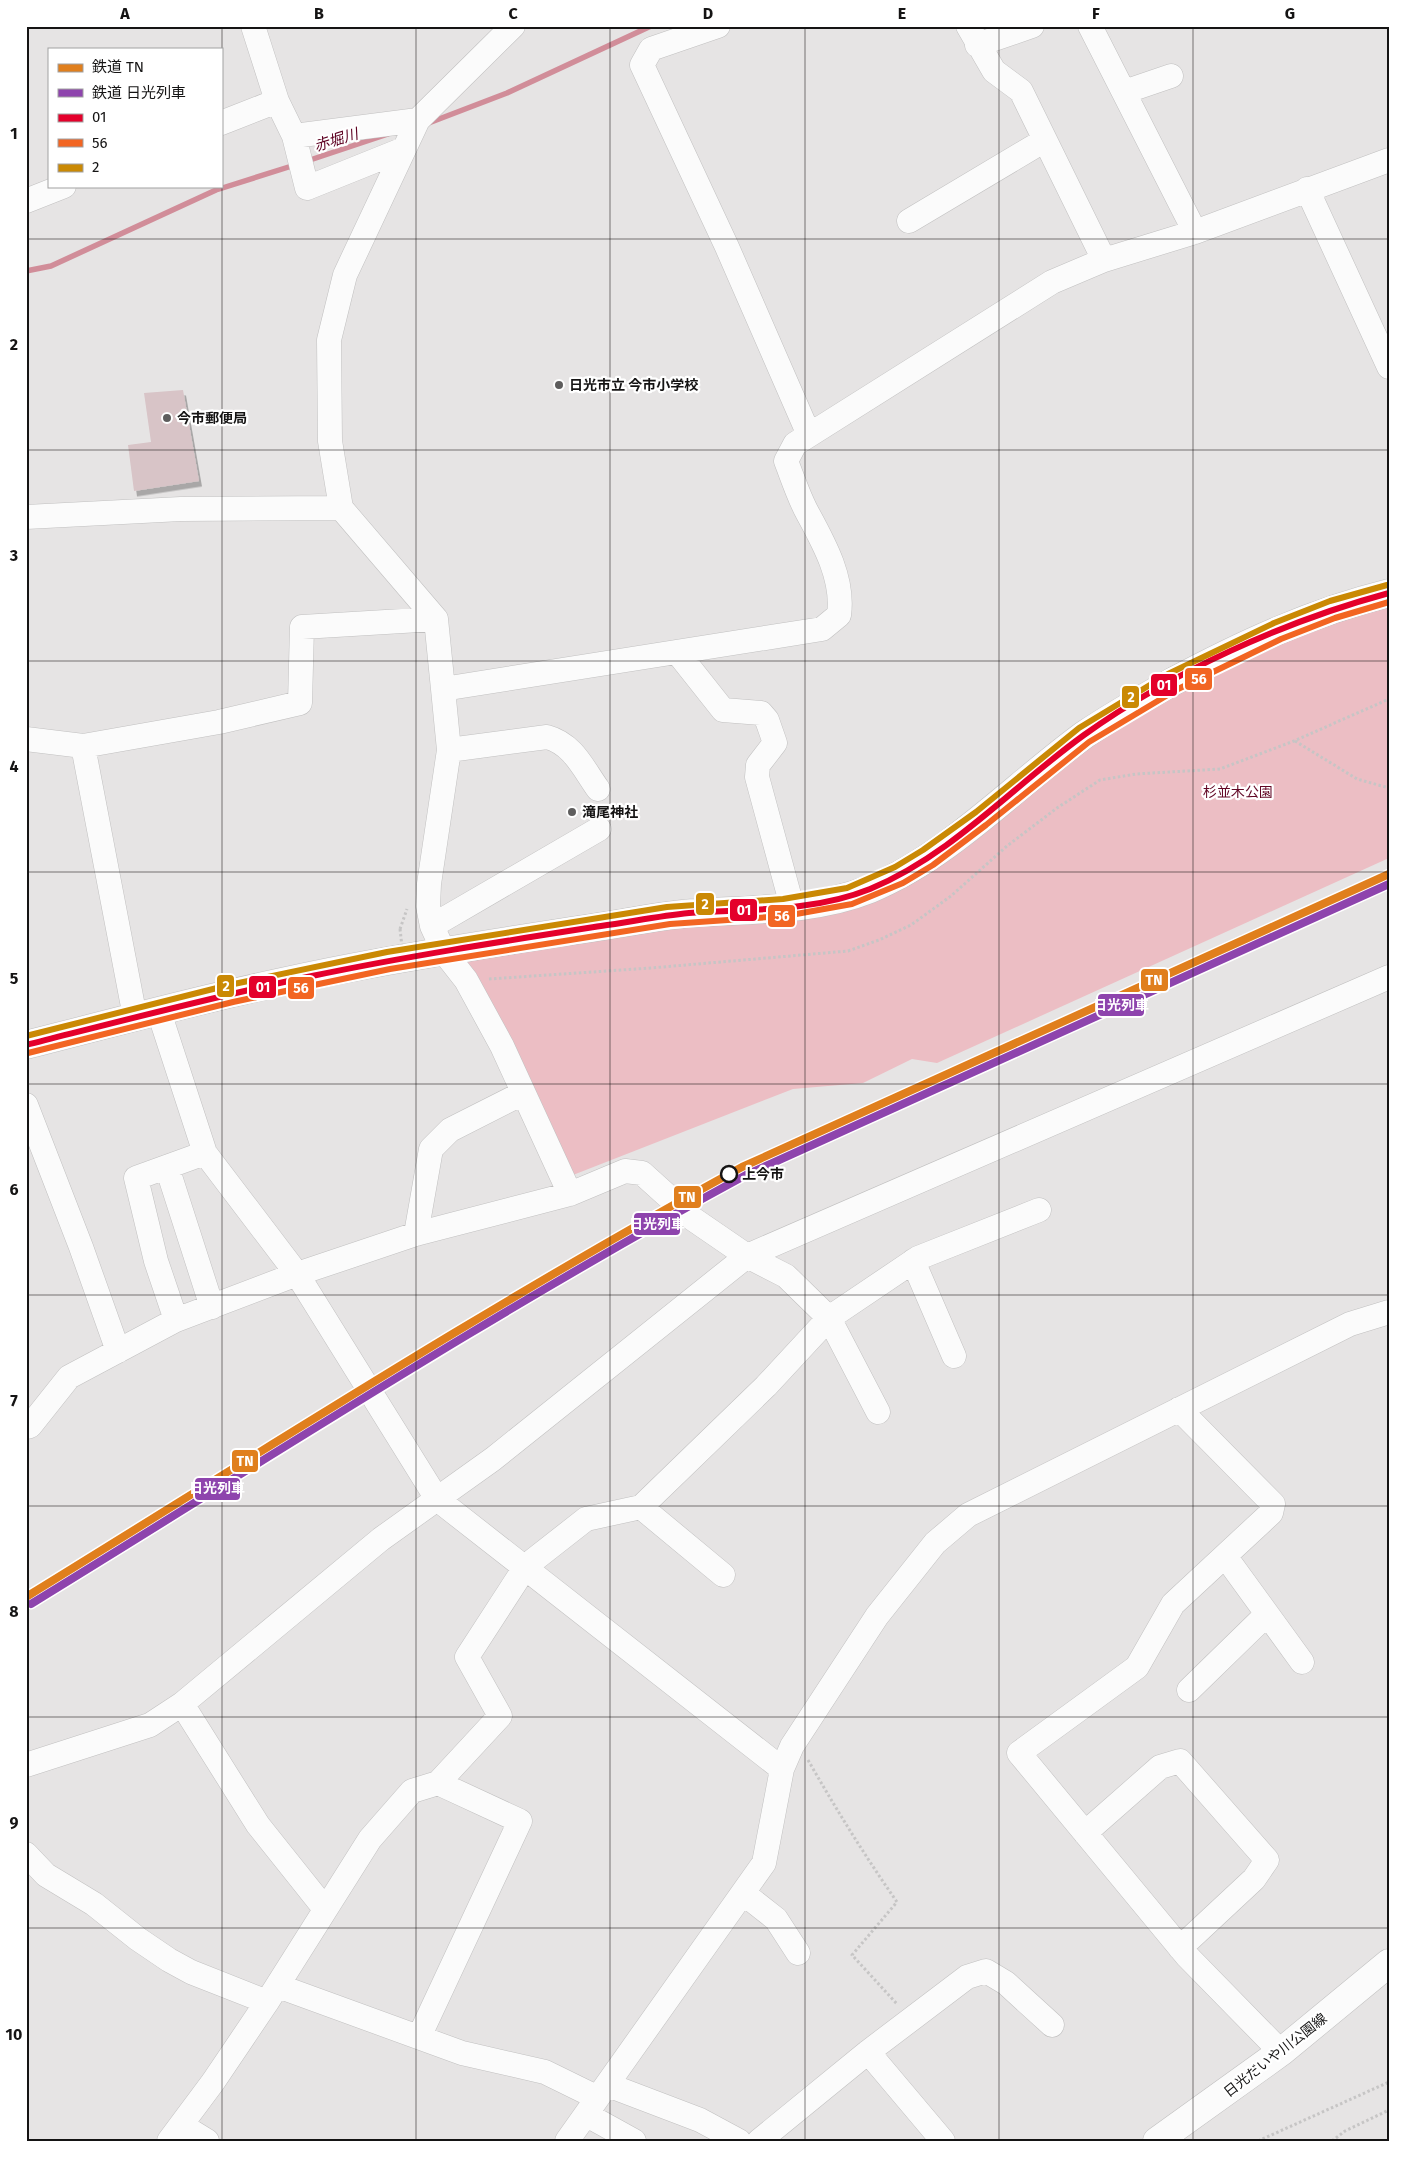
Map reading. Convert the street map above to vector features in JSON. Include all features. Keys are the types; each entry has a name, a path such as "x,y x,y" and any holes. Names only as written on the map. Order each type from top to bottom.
{"main road":[{"path":"26,1045 227,994 355,967 692,913 766,910 867,890 916,865 958,836 1086,734 1145,697 1202,666 1273,632 1312,617 1389,593"},
{"name":"日光だいや川公園線","path":"1157,2141 1281,2052 1389,1963"}],"street":[{"path":"252,26 276,101 296,143 306,188 404,149"},
{"path":"512,26 418,120 345,275 329,340 330,441 341,508 436,619 449,750 429,884 428,906 432,926 444,952 466,980 502,1046 570,1194"},
{"path":"718,26 651,49 642,65 727,247 809,435"},
{"path":"1032,26 973,36 994,71 1021,91 1104,260"},
{"path":"1090,26 1195,232"},
{"path":"1124,92 1171,76"},
{"path":"222,123 276,101"},
{"path":"296,143 418,120"},
{"path":"909,221 1045,140"},
{"path":"443,689 822,628 839,615 842,597 822,537 808,513 786,461 795,444 1052,282 1104,260 1195,232 1389,160"},
{"path":"26,201 59,188"},
{"path":"1308,190 1389,367"},
{"path":"26,517 181,509 341,508"},
{"path":"26,739 83,746 219,722 300,703 302,627 436,619"},
{"path":"677,652 723,710 761,713 767,720 775,743 758,766 757,777 792,906"},
{"path":"449,750 547,737 561,741 573,753 598,789"},
{"path":"83,746 147,1014 205,1153 297,1274 437,1499 526,1566 782,1769"},
{"path":"432,926 599,829"},
{"path":"26,1765 150,1725 182,1704 380,1539 501,1453 747,1256 1389,977"},
{"path":"416,1234 432,1149 450,1130 523,1093"},
{"path":"26,1105 81,1247 118,1351"},
{"path":"176,1320 156,1261 136,1178 205,1153"},
{"path":"167,1167 212,1307"},
{"path":"26,1427 30,1426 69,1377 176,1320 297,1274 416,1234 570,1194 626,1171 642,1174 693,1219 747,1256 786,1276 829,1318 878,1412"},
{"path":"207,2141 175,2133 272,1994 370,1839 412,1791 438,1783 500,1716 467,1656 526,1566 586,1518 641,1507 766,1386 829,1318 913,1261 1039,1210"},
{"path":"913,1261 954,1356"},
{"path":"567,2141 764,1863 782,1769 792,1746 877,1616 934,1543 968,1515 1350,1324 1389,1312"},
{"path":"1180,1409 1272,1504 1271,1513 1173,1604 1137,1667 1020,1753 1180,1948 1281,2052"},
{"path":"641,1507 723,1575"},
{"path":"1225,1556 1302,1662"},
{"path":"1189,1690 1268,1614"},
{"path":"182,1704 258,1825 325,1909"},
{"path":"1085,1833 1160,1767 1180,1761 1267,1860 1254,1879 1180,1948"},
{"path":"419,2036 520,1822 438,1783"},
{"path":"26,1854 46,1875 94,1904 138,1939 191,1972 419,2036 462,2053 546,2072 597,2099 700,2120 740,2141"},
{"path":"743,1893 776,1919 798,1953"},
{"path":"759,2141 868,2052 967,1978 986,1971 1006,1982 1052,2025"},
{"path":"868,2052 944,2141"},
{"path":"597,2099 634,2141"}],"path":[{"path":"1294,741 1357,778 1389,788"},
{"path":"405,973 400,929 408,906"},
{"path":"792,1746 805,1755 845,1825 861,1846 897,1902 852,1956 911,2019"},
{"path":"1258,2141 1389,2082"},
{"path":"1332,2141 1345,2130 1389,2110"}],"green space":[{"name":"杉並木公園","path":"1389,607 1389,858 937,1063 912,1059 863,1083 793,1089 573,1175 456,957 862,898 1088,737 1317,623"}],"building":[{"name":"今市郵便局","path":"183,390 199,481 134,491 128,445 151,442 144,393"}],"waterway":[{"name":"赤堀川","path":"426,124 507,93 651,26"},
{"name":"赤堀川","path":"307,161 388,134"},
{"name":"赤堀川","path":"26,271 51,266 216,190 295,165"}],"rail line":[{"name":"TN","path":"26,1597 471,1323 742,1167 1389,874"},
{"name":"日光列車","path":"31,1604 475,1331 655,1225 746,1175 1389,884"}],"transit line":[{"name":"2","path":"26,1036 229,985 387,952 667,907 783,899 847,888 895,867 923,850 976,812 1079,728 1168,674 1274,623 1330,601 1387,585"},
{"name":"01","path":"26,1045 240,992 384,962 689,913 804,906 826,902 870,889 900,875 928,858 955,839 1084,735 1154,690 1230,651 1270,634 1310,618 1389,593"},
{"name":"56","path":"28,1053 233,1002 390,969 670,924 785,916 852,904 903,883 933,865 1089,742 1176,690 1281,639 1335,618 1389,602"}],"place":[{"name":"日光市立 今市小学校","path":"559,385"},
{"name":"今市郵便局","path":"167,418"},
{"name":"滝尾神社","path":"572,812"},
{"name":"上今市","path":"729,1174"}]}
